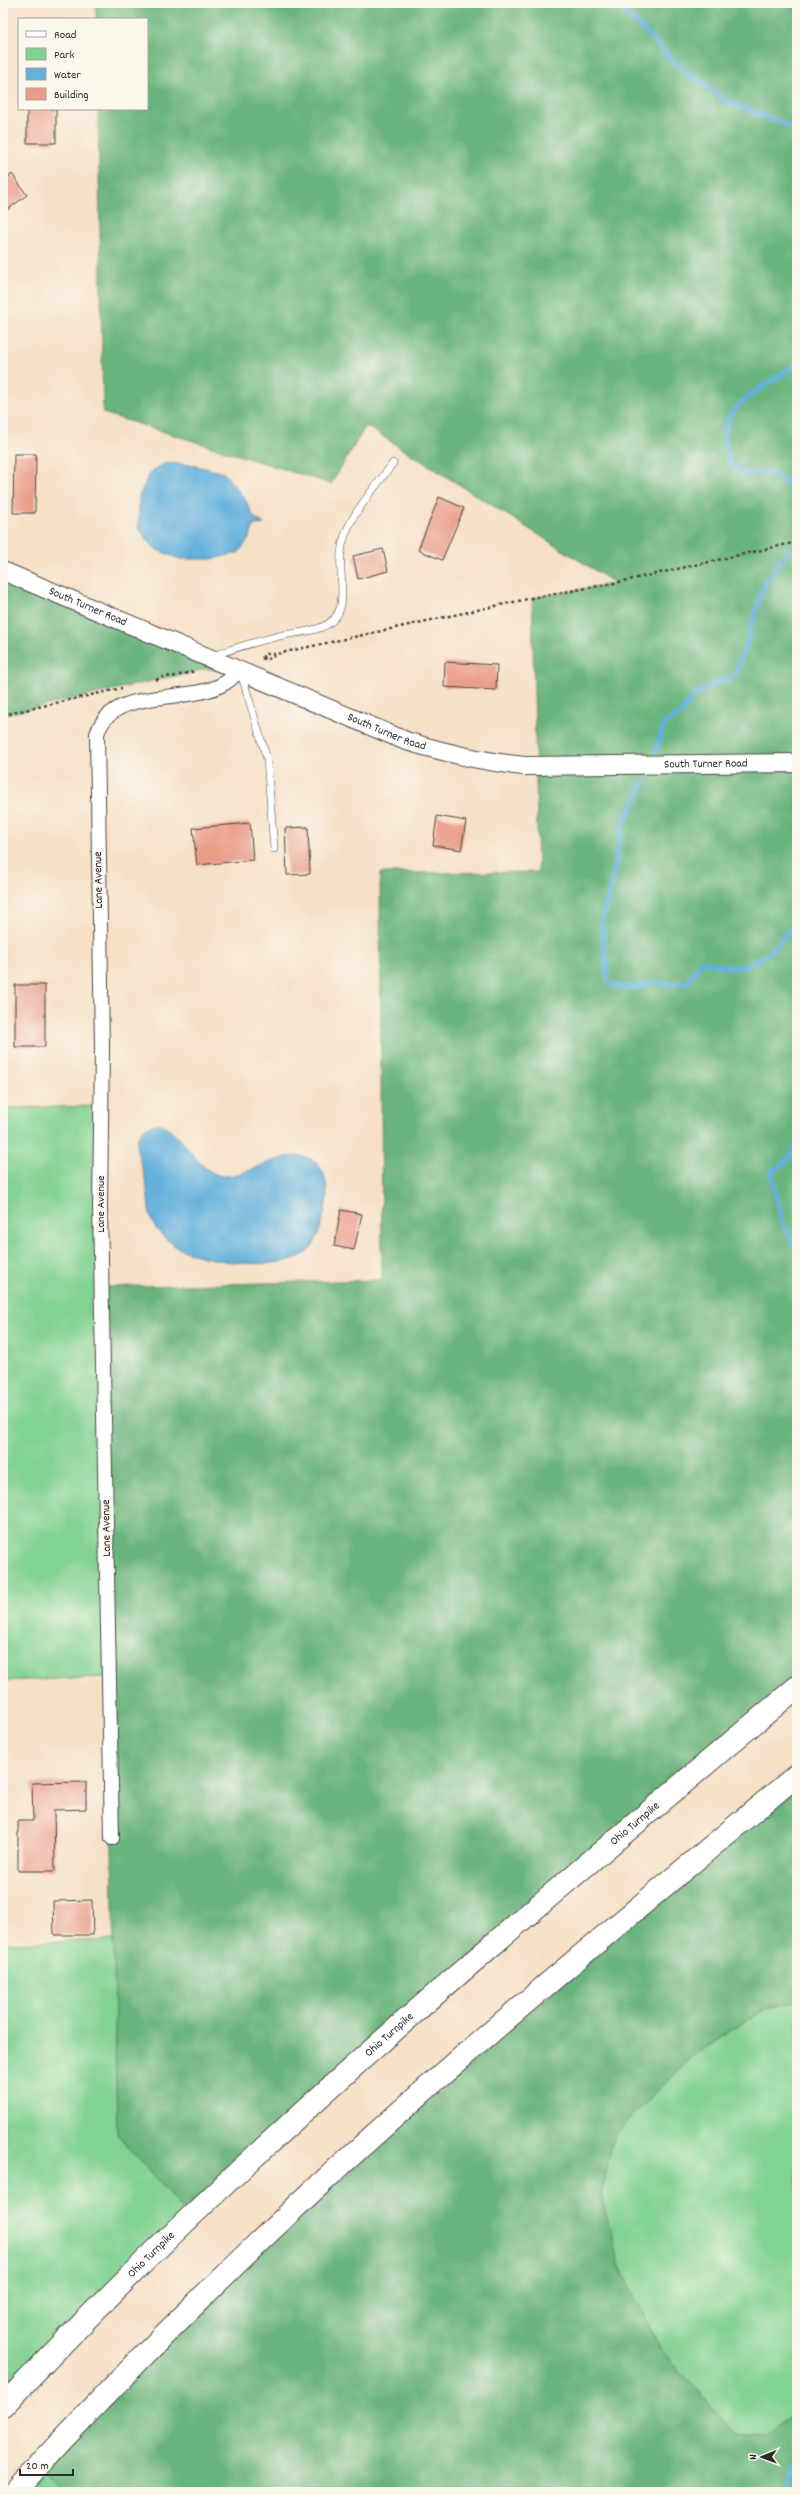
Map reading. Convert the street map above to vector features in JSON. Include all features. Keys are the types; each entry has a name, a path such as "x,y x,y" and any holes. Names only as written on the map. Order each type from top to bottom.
{"highway":[{"name":"Ohio Turnpike","path":"3,2406 113,2292 273,2137 401,2023 797,1688"},
{"path":"14,2492 177,2323 316,2189 447,2071 797,1774"}],"street":[{"name":"South Turner Road","path":"3,572 240,670 406,741 455,756 490,763 525,766 797,763"},
{"name":"Lane Avenue","path":"112,1838 100,1215 102,1047 97,734 107,715 115,710 134,703 205,690 223,684 240,670"}],"lane":[{"path":"209,658 237,646 322,627 336,617 342,604 340,554 344,537 352,521 393,463"},
{"path":"240,670 267,759 274,849"}],"path":[{"path":"276,654 267,660 262,658 265,654 276,654 532,598 615,583 797,542"},
{"path":"154,681 169,675 172,677 197,671"},
{"path":"3,715 124,688"}],"green space":[{"path":"96,3 797,3 797,1687 190,2217 117,2134 102,1287 382,1280 380,873 538,872 532,598 615,583 366,426 331,484 103,413 98,110 148,110 148,18 96,18"},
{"path":"3,571 240,670 205,669 3,715"},
{"path":"101,1106 109,1677 3,1681 3,1108"},
{"path":"797,1775 797,2002 766,2008 692,2056 614,2135 601,2195 620,2268 662,2351 736,2434 767,2436 797,2412 797,2492 63,2492 39,2465 177,2323"},
{"path":"114,1940 117,2134 190,2217 3,2406 3,1943"},
{"path":"797,2002 797,2412 767,2436 736,2435 662,2351 620,2268 601,2195 614,2135 692,2056 766,2008"},
{"path":"39,2465 63,2492 14,2492"}],"water":[{"path":"166,463 192,465 224,473 245,499 253,516 264,524 254,525 249,539 238,553 212,559 180,559 155,549 139,529 139,497 150,472"},
{"path":"159,1123 169,1128 178,1136 201,1164 208,1170 223,1176 245,1172 282,1158 294,1156 305,1157 315,1162 322,1171 326,1181 327,1198 317,1237 310,1249 306,1253 294,1259 263,1264 245,1263 194,1254 182,1250 167,1240 157,1230 152,1222 149,1211 147,1188 137,1151 137,1139 144,1128"}],"building":[{"path":"27,110 56,110 56,143 27,143"},
{"path":"12,174 27,195 3,213 3,181"},
{"path":"14,454 36,454 35,513 13,513"},
{"path":"439,497 464,508 442,560 418,550"},
{"path":"383,549 388,571 358,579 353,556"},
{"path":"445,662 497,665 496,690 444,687"},
{"path":"437,816 466,821 461,850 433,845"},
{"path":"250,823 253,860 197,865 193,828"},
{"path":"308,827 310,874 287,875 285,828"},
{"path":"15,985 45,985 45,1047 15,1047"},
{"path":"341,1210 362,1214 354,1250 334,1246"},
{"path":"86,1782 86,1809 54,1810 55,1871 18,1871 18,1821 33,1821 32,1783"},
{"path":"92,1900 93,1935 54,1935 53,1901"}],"waterway":[{"path":"613,3 644,30 676,64 726,101 797,129"},
{"path":"797,363 741,403 732,413 726,424 724,438 731,465 746,474 773,473 797,490"},
{"path":"656,751 664,724 681,713 692,698 711,685 735,675 746,647 762,588 787,551"},
{"path":"645,781 622,826 615,867 602,922 608,983 621,988 639,987 654,981 668,984 688,983 700,962 731,967 749,965 765,956 772,950 797,923"},
{"path":"797,1146 790,1158 771,1173 783,1224 797,1249"},
{"path":"789,2492 792,2471 797,2460"}]}
